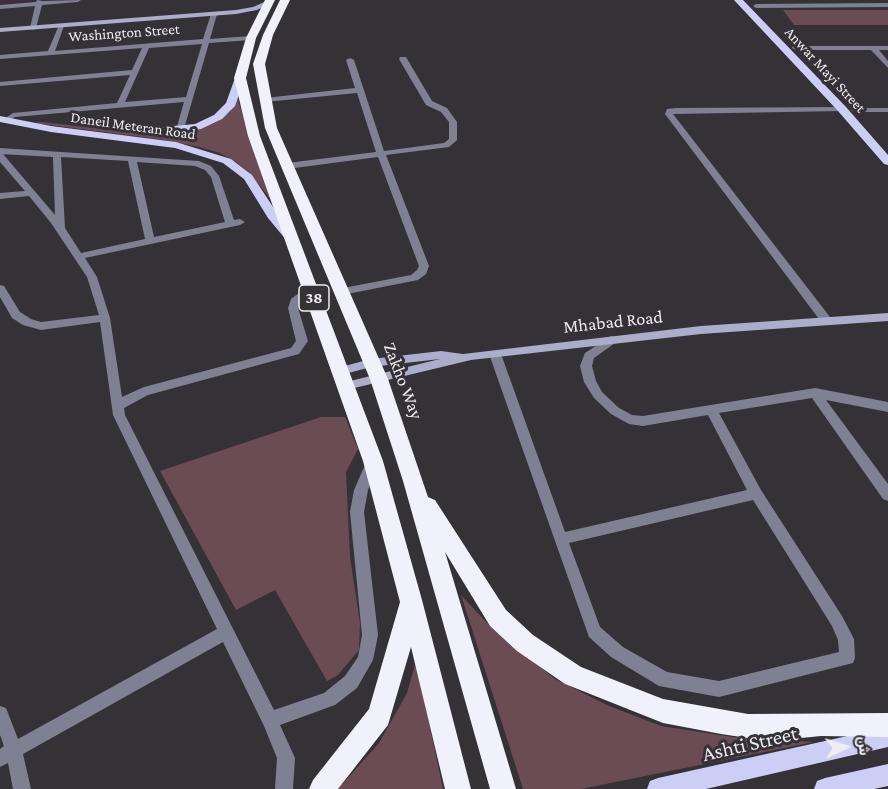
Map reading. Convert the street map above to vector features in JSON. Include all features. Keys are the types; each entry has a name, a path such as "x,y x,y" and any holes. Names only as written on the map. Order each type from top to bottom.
{"highway":[{"name":"38","path":"274,1 259,21 251,38 240,78 254,136 373,461 411,600 458,789"},
{"name":"Zakho Way","path":"274,1 268,35 259,64 271,128 379,379 414,481 504,789"},
{"path":"414,481 481,594 498,618 525,643 573,676 663,711 721,722 791,727 821,724 888,725"},
{"path":"322,789 380,716 411,600"}],"main road":[{"name":"Anwar Mayi Street","path":"738,0 888,162"},
{"path":"0,30 236,12 255,9 274,1"},
{"name":"Anwar Mayi Street","path":"754,3 888,147"},
{"path":"236,12 252,15 259,21"},
{"name":"Daneil Meteran Road","path":"5,117 106,128 180,130 197,127 218,117 231,104 240,78"},
{"name":"Daneil Meteran Road","path":"5,117 176,145 227,161 248,177 272,215 294,242"},
{"name":"Mhabad Road","path":"343,379 379,379 471,356 611,340 826,320 888,317"},
{"path":"343,379 371,363 441,355 471,356"},
{"name":"Ashti Street","path":"658,789 888,737"},
{"path":"825,789 888,774"}],"street":[{"path":"0,7 78,0"},
{"path":"33,28 39,2"},
{"path":"754,3 861,2 888,5"},
{"path":"180,130 214,14"},
{"path":"51,52 62,26"},
{"name":"Washington Street","path":"0,57 251,38"},
{"path":"122,103 147,45"},
{"path":"796,48 888,48"},
{"path":"873,48 888,66"},
{"path":"286,166 446,146 453,140 453,122 444,110 429,103 403,59"},
{"path":"342,291 414,278 424,269 381,153 350,60"},
{"path":"0,84 134,72"},
{"path":"265,100 360,90"},
{"path":"5,117 122,103 189,99"},
{"path":"826,320 669,114 670,111 676,110 842,110"},
{"path":"855,110 888,110"},
{"path":"0,151 180,160 196,163 208,168 217,180 235,223 80,256"},
{"path":"57,154 60,228"},
{"path":"0,156 60,228 92,277 105,318 117,406 124,426 270,720 286,758 284,789"},
{"path":"132,158 150,241"},
{"path":"0,196 31,193"},
{"path":"0,288 16,315 27,322 41,326 105,318"},
{"path":"117,406 144,391 295,351 300,347 302,341 293,308 296,299 311,289"},
{"path":"611,340 590,356 586,366 590,382 598,395 615,411 629,419 643,421 815,393 888,407"},
{"path":"495,354 594,632 617,652 666,680 719,689 847,658 846,639 837,621 756,494 711,410"},
{"path":"815,393 888,495"},
{"path":"270,720 329,699 351,682 365,660 370,635 357,513 361,490 373,461"},
{"path":"562,539 756,494"},
{"path":"7,754 227,632"},
{"path":"0,714 7,754 22,789"}],"shaded area":[{"path":"783,10 888,10 888,25 794,25"},
{"path":"237,97 271,200 249,172 220,153 165,140 34,123 152,134 191,130 208,125 230,112"},
{"path":"321,417 345,417 358,449 346,472 350,557 360,623 359,650 338,675 327,681 275,590 236,610 160,471"},
{"path":"461,595 489,625 555,679 607,705 661,726 733,737 814,742 581,789 523,789"},
{"path":"416,661 443,789 338,789 379,743 407,693"}]}
